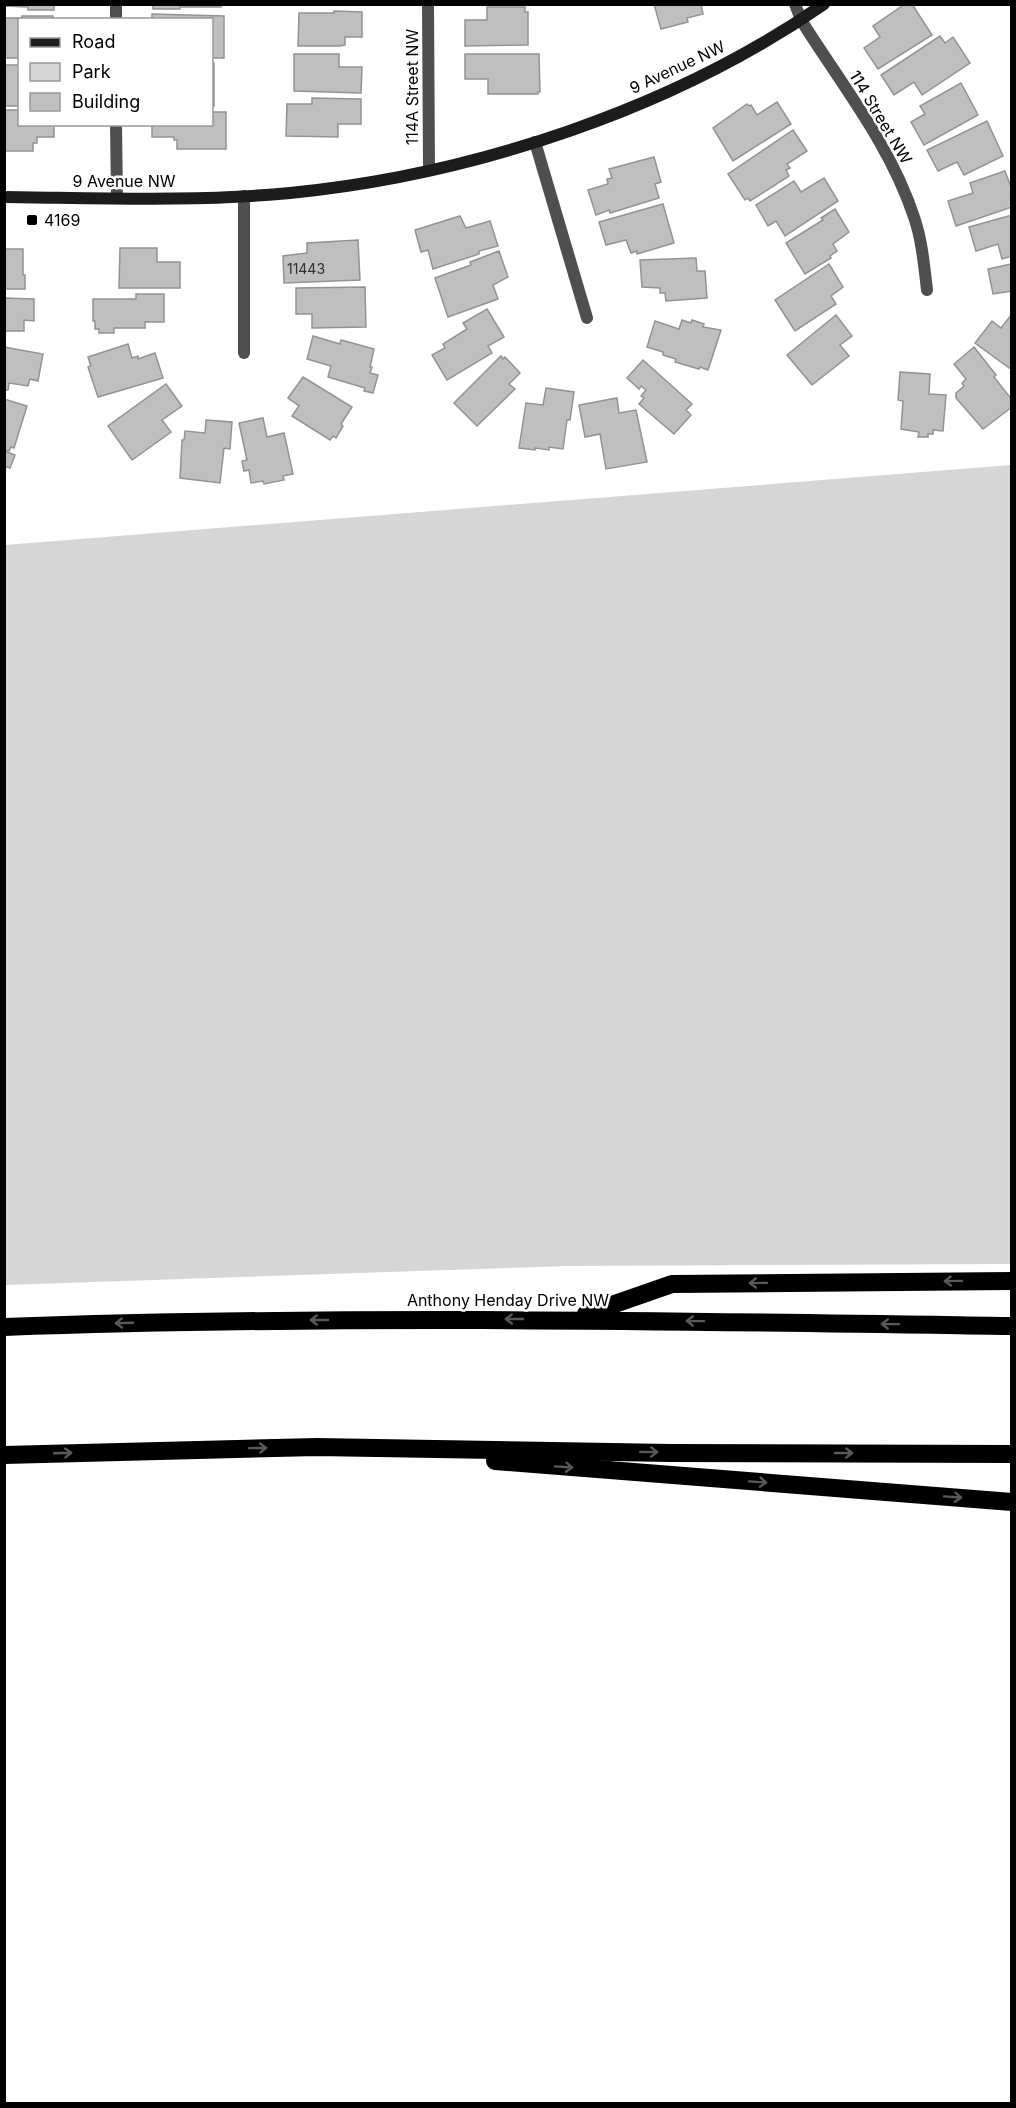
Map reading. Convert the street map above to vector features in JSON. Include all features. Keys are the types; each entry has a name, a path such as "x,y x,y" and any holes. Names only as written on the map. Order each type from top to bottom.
{"highway":[{"path":"573,1319 672,1284 1011,1281"},
{"name":"Anthony Henday Drive NW","path":"4,1327 177,1321 573,1319 1011,1326"},
{"path":"317,1447 1011,1502"},
{"path":"4,1455 317,1447 670,1453 1011,1454"}],"street":[{"name":"114A Street NW","path":"428,4 429,169"},
{"name":"114 Street NW","path":"795,4 801,20 883,146 895,169 921,240 927,290"},
{"name":"9 Avenue NW","path":"4,197 244,196 338,187 429,169 535,142 668,92 726,64 824,4"},
{"path":"116,126 117,198"},
{"path":"535,142 587,318"},
{"path":"244,196 244,353"}],"green space":[{"path":"1011,465 1011,1264 568,1266 5,1285 5,545"}],"building":[{"path":"4,4 54,4 54,10 28,10 28,7 4,6"},
{"path":"153,4 221,4 221,7 153,9"},
{"path":"654,4 701,4 703,14 687,18 688,22 661,29"},
{"path":"905,4 912,4 932,35 878,69 864,48 880,37 873,26"},
{"path":"487,7 525,7 525,12 528,12 528,45 465,46 465,20 487,20"},
{"path":"334,11 362,12 362,37 345,37 345,45 340,46 298,46 299,13 334,13"},
{"path":"152,14 224,16 224,58 213,58 213,18 152,18"},
{"path":"22,16 53,16 53,18 22,18"},
{"path":"4,18 18,18 18,58 4,58"},
{"path":"940,36 945,43 953,37 970,63 922,95 914,82 894,95 881,75"},
{"path":"294,54 339,54 339,67 362,67 361,93 294,91"},
{"path":"465,54 539,54 540,92 538,94 488,94 488,79 465,79"},
{"path":"213,63 214,63 213,106"},
{"path":"4,65 18,65 18,106 4,106"},
{"path":"961,83 978,115 924,145 911,122 925,114 920,106"},
{"path":"312,98 361,99 361,124 338,124 338,137 286,136 287,104 312,104"},
{"path":"777,102 791,124 733,161 713,128 747,104 751,105 757,115"},
{"path":"4,110 18,110 18,126 54,126 54,137 37,137 37,143 33,143 33,151 4,151"},
{"path":"213,112 226,112 226,149 177,149 177,140 174,140 174,137 152,137 152,126 213,126"},
{"path":"987,121 1003,156 964,175 957,162 938,171 927,150"},
{"path":"793,130 807,151 787,164 790,168 786,170 789,176 750,201 748,198 745,200 728,174"},
{"path":"654,157 661,182 655,184 659,198 596,215 588,190 608,184 607,179 612,178 609,169"},
{"path":"1005,171 1012,190 1012,207 956,226 948,201 973,193 970,183"},
{"path":"824,178 838,201 785,236 776,221 768,226 756,205 794,181 801,192"},
{"path":"663,204 674,243 637,254 637,251 631,253 626,240 606,245 599,222"},
{"path":"835,209 849,232 833,244 837,251 830,256 831,258 805,274 786,243 823,220 821,218"},
{"path":"1012,215 1012,256 1002,259 998,244 976,251 969,227"},
{"path":"460,216 466,228 490,221 498,246 433,269 428,250 421,252 415,230"},
{"path":"358,240 360,280 284,283 283,256 307,253 307,243"},
{"path":"120,248 157,248 157,262 180,262 180,288 119,288"},
{"path":"4,249 23,249 25,289 4,289"},
{"path":"499,251 508,277 493,285 498,299 448,317 435,278 471,265 470,262"},
{"path":"696,258 697,271 705,271 707,298 666,301 665,293 660,293 660,288 642,287 640,260"},
{"path":"829,264 843,287 831,296 836,304 795,331 775,300"},
{"path":"1011,264 1012,291 993,294 988,269"},
{"path":"365,287 366,327 312,328 312,314 296,314 296,288"},
{"path":"136,294 164,294 164,322 145,322 145,328 114,328 114,333 99,333 99,329 95,329 93,299 136,299"},
{"path":"4,298 34,299 34,321 24,320 24,331 4,331"},
{"path":"487,309 504,337 488,346 492,353 447,380 432,355 445,348 443,344 467,329 463,323"},
{"path":"1012,314 1012,370 975,343 992,321 1001,328"},
{"path":"836,315 852,336 840,345 849,356 812,385 787,355"},
{"path":"682,320 691,323 692,320 704,324 703,327 721,330 708,370 675,362 676,359 663,355 663,352 647,347 655,321 679,329"},
{"path":"313,336 340,344 341,340 374,349 370,373 378,375 373,393 364,391 365,388 328,377 331,366 307,359"},
{"path":"128,344 132,358 138,356 138,359 155,353 163,378 98,397 88,367 91,366 88,357"},
{"path":"4,347 43,354 38,381 30,379 28,386 9,383 8,390 4,390"},
{"path":"974,347 1012,400 1012,407 983,429 956,398 956,393 964,386 962,383 966,379 954,364"},
{"path":"501,356 503,359 505,357 520,373 509,384 515,389 477,426 454,403"},
{"path":"643,360 692,404 686,410 691,415 674,434 639,404 646,390 641,386 639,389 627,378"},
{"path":"900,372 930,374 929,394 946,395 943,431 933,430 933,434 928,434 928,437 918,437 919,432 901,429 903,401 898,400"},
{"path":"303,377 352,407 341,424 343,426 336,438 333,436 330,440 292,416 299,406 288,398"},
{"path":"166,384 182,406 162,420 171,432 132,460 108,426"},
{"path":"546,388 574,392 563,449 519,448 526,403 543,405"},
{"path":"617,398 619,413 636,410 647,462 606,469 600,434 585,437 579,405"},
{"path":"4,399 27,406 14,448 11,447 9,451 4,450"},
{"path":"263,418 267,437 284,433 293,474 283,476 284,480 264,484 263,481 251,483 249,470 244,471 242,461 247,460 239,423"},
{"path":"206,420 232,422 230,449 224,448 220,483 180,478 182,440 184,440 185,431 205,433"},
{"path":"4,451 15,455 10,468 4,466"}],"place":[{"name":"4169","path":"32,220"}]}
